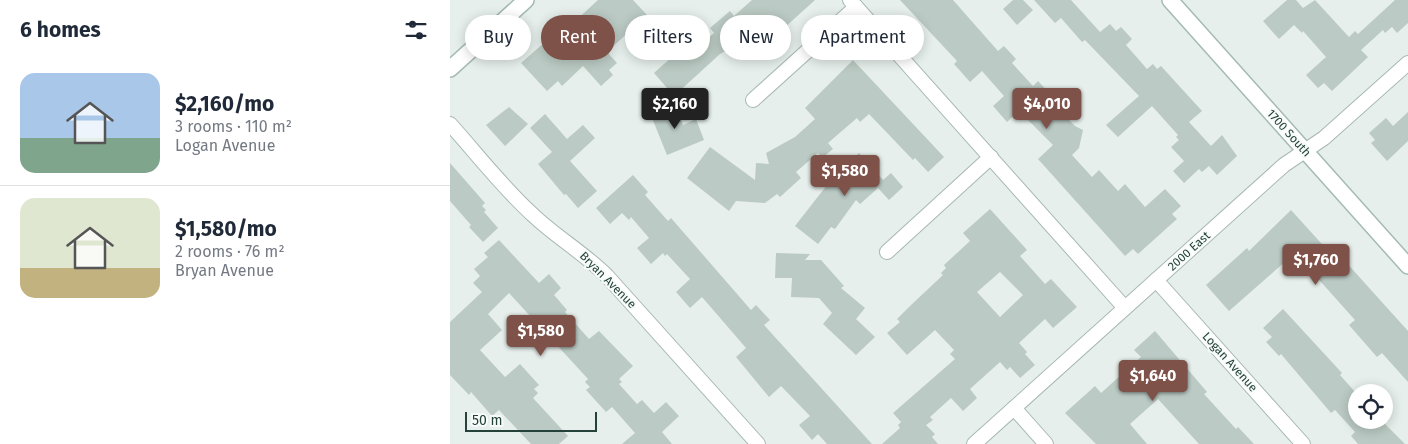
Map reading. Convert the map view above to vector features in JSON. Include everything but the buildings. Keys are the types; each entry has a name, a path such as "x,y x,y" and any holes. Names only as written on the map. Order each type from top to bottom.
{"street":[{"path":"450,69 526,0"},
{"name":"1700 South","path":"1170,0 1408,266"},
{"path":"753,100 853,3 1126,308"},
{"name":"2000 East","path":"974,444 1304,150 1324,138 1408,63"},
{"name":"Bryan Avenue","path":"450,124 531,214 582,252 607,276 758,444"},
{"path":"887,252 991,157"},
{"name":"Logan Avenue","path":"1156,280 1303,444"},
{"path":"1014,408 1046,444"}]}
